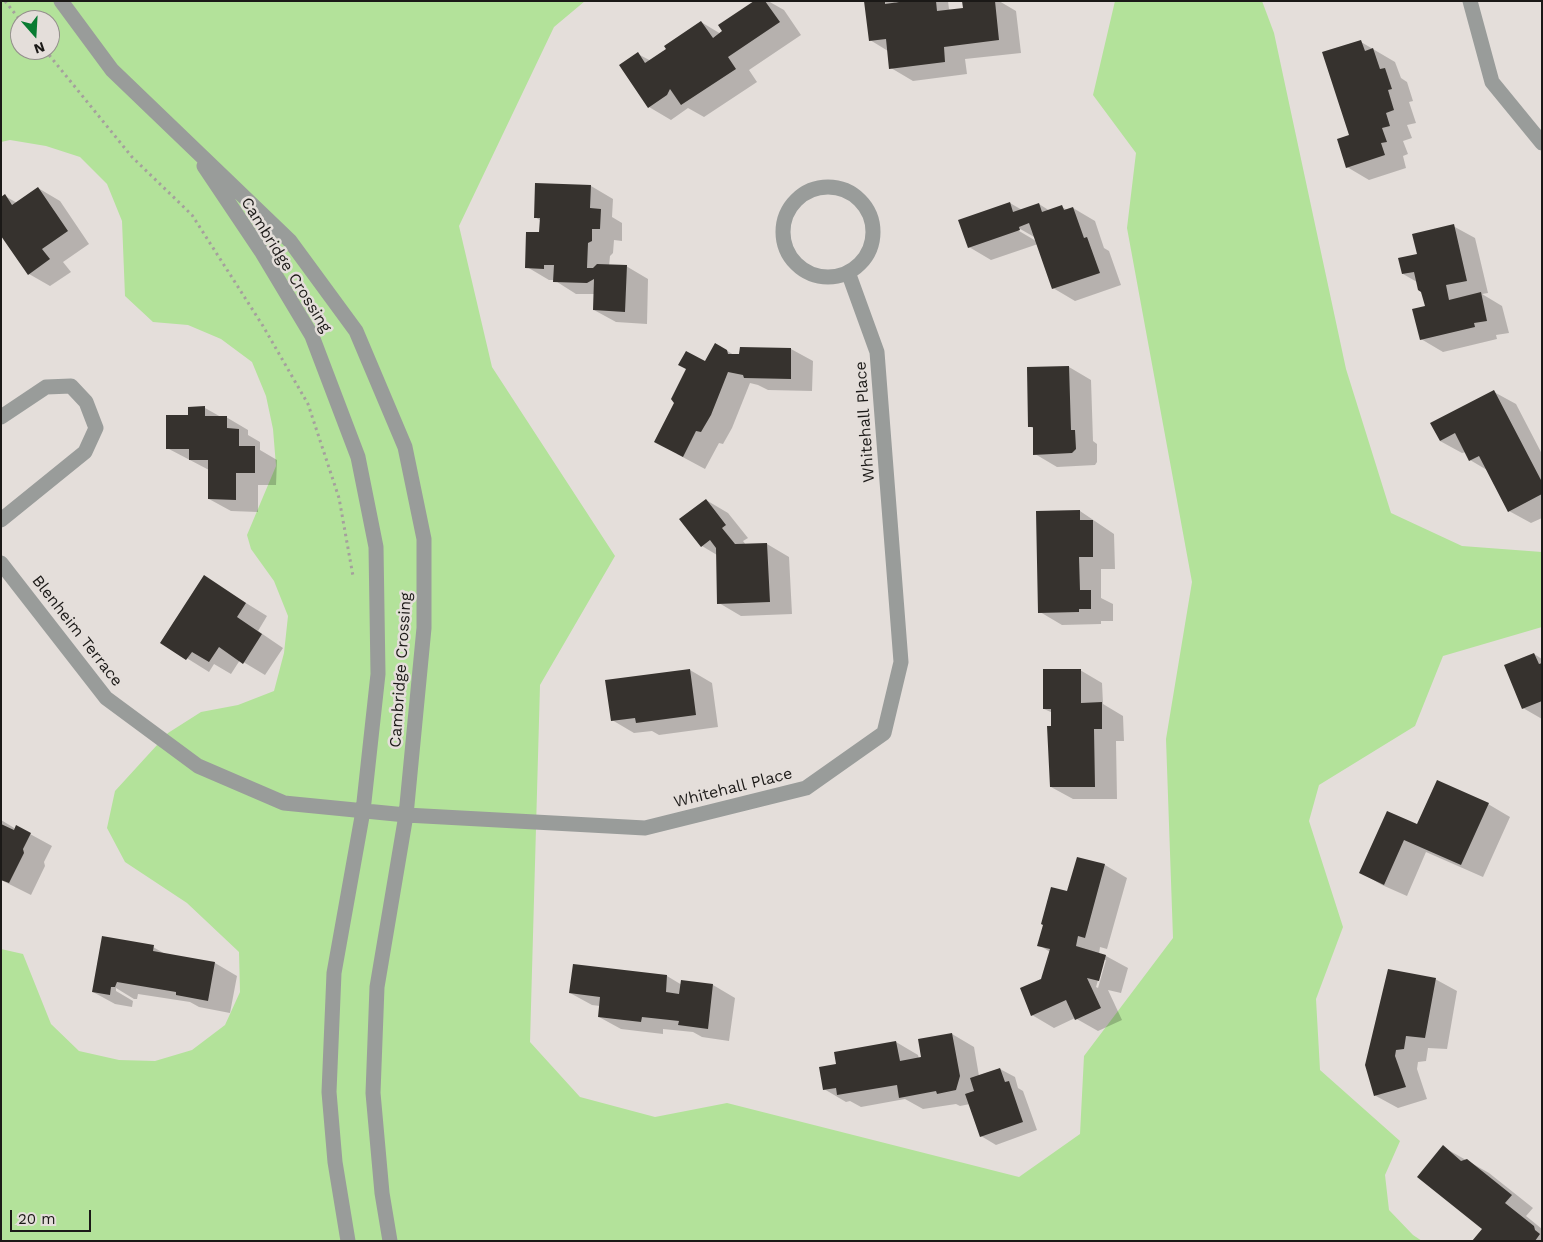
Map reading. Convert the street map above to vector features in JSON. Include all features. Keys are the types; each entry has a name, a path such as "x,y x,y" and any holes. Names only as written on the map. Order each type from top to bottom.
{"street":[{"name":"Cambridge Crossing","path":"61,1 112,70 290,241 356,331 405,447 424,538 424,618 406,815 377,987 373,1093 382,1193 390,1241"},
{"path":"1470,1 1492,82 1542,142"},
{"name":"Cambridge Crossing","path":"189,144 261,251 312,336 358,457 376,547 378,674 363,811 334,972 329,1092 335,1162 348,1241"},
{"path":"821,187 836,187 849,192 861,200 869,212 873,225 873,240 868,253 859,264 848,272 834,276 818,276 804,270 792,259 785,246 783,230 786,215 794,202 807,192 821,187"},
{"name":"Whitehall Place","path":"406,815 645,828 806,788 884,733 901,662 880,390 877,352 848,272"},
{"path":"1,417 46,387 70,386 86,402 96,428 85,452 1,520"},
{"name":"Blenheim Terrace","path":"1,562 106,698 198,766 284,803 406,815"}],"path":[{"path":"53,60 132,157 192,215 263,326 308,404 339,498 354,580"}],"green space":[{"path":"1,1 585,1 554,27 459,226 492,367 615,556 540,685 530,1042 580,1097 655,1117 727,1103 1019,1177 1080,1134 1084,1056 1173,938 1166,739 1192,582 1127,228 1136,153 1093,95 1115,1 1262,1 1274,33 1346,369 1391,513 1462,546 1542,552 1542,627 1443,656 1415,726 1319,785 1309,821 1343,927 1316,999 1320,1070 1400,1141 1385,1175 1389,1210 1413,1235 1422,1241 1,1241 1,949 23,954 51,1024 79,1051 119,1060 155,1061 192,1050 225,1025 240,992 239,952 187,903 125,862 107,828 115,791 168,733 201,712 238,705 274,691 284,653 288,616 274,581 251,549 247,535 276,466 273,429 266,396 252,362 221,339 188,325 153,322 125,296 122,221 107,184 80,157 46,146 10,140 1,142"}],"building":[{"path":"754,1 765,1 780,22 728,57 736,69 681,105 670,89 667,95 648,108 619,65 638,52 645,63 666,49 664,46 701,21 713,38 722,31 718,25"},
{"path":"864,1 885,1 885,4 906,1 936,1 937,11 963,8 962,1 995,1 999,40 944,47 945,62 889,69 886,39 869,41"},
{"path":"1361,40 1365,51 1373,48 1380,69 1385,68 1392,89 1388,90 1394,110 1386,113 1390,126 1382,128 1387,142 1381,143 1385,155 1346,168 1337,139 1349,135 1322,52"},
{"path":"535,183 591,185 590,208 601,209 600,229 592,229 592,241 588,243 587,268 593,268 597,264 627,265 625,312 593,310 594,279 587,283 553,282 554,265 544,265 544,269 525,268 526,232 539,232 540,218 534,218"},
{"path":"38,187 68,231 42,249 50,259 28,275 1,236 1,197 5,194 12,205"},
{"path":"1010,202 1013,212 1039,203 1042,212 1062,205 1064,210 1073,207 1084,238 1087,237 1100,273 1052,289 1029,223 1019,227 1020,230 968,248 958,220"},
{"path":"1454,224 1467,281 1446,285 1449,300 1481,292 1487,321 1474,323 1475,327 1420,340 1412,309 1425,306 1421,292 1418,290 1414,272 1402,274 1398,258 1417,254 1412,234"},
{"path":"715,343 727,350 728,354 739,354 740,347 791,348 791,379 744,378 743,375 728,372 711,415 701,432 696,431 683,457 654,442 674,403 671,399 686,369 678,365 686,351 705,361"},
{"path":"1069,366 1071,430 1075,430 1076,449 1072,453 1033,455 1033,427 1028,427 1027,367"},
{"path":"1494,390 1542,482 1542,494 1508,512 1479,456 1469,461 1455,433 1440,441 1430,423"},
{"path":"205,406 205,416 227,416 227,428 239,429 239,446 255,446 255,473 236,473 236,500 208,499 208,460 189,460 189,449 166,449 166,415 188,415 188,407"},
{"path":"706,499 726,525 722,528 735,544 767,543 770,602 717,604 716,548 710,540 701,547 679,519"},
{"path":"1080,510 1080,520 1093,520 1093,557 1079,557 1080,590 1091,590 1091,609 1079,609 1079,612 1038,613 1036,511"},
{"path":"204,575 246,603 237,617 262,634 243,664 219,647 209,662 192,652 186,660 160,643"},
{"path":"1534,653 1539,664 1542,663 1542,701 1522,709 1504,665"},
{"path":"690,669 696,715 636,723 635,718 611,721 605,680"},
{"path":"1043,669 1081,669 1081,703 1102,702 1102,729 1094,729 1095,787 1050,787 1047,726 1051,726 1051,709 1043,709"},
{"path":"1437,780 1489,803 1461,865 1404,840 1384,885 1359,873 1387,811 1417,824"},
{"path":"1,824 14,830 16,825 31,833 23,849 24,853 9,883 1,880"},
{"path":"1077,857 1105,864 1085,938 1078,936 1076,946 1106,955 1099,981 1087,978 1101,1008 1075,1020 1066,1000 1031,1016 1020,988 1041,979 1050,949 1037,946 1051,887 1067,891"},
{"path":"102,936 154,945 153,951 215,962 208,1001 176,995 176,992 117,982 115,987 111,987 110,995 92,992"},
{"path":"573,964 667,975 666,992 679,994 681,980 713,984 708,1029 678,1025 679,1021 642,1017 641,1022 598,1017 600,997 569,993"},
{"path":"1388,969 1436,978 1425,1038 1406,1036 1404,1049 1396,1050 1395,1056 1406,1087 1374,1096 1365,1065"},
{"path":"952,1033 960,1076 956,1090 937,1094 936,1091 899,1098 897,1085 837,1095 836,1088 823,1090 819,1067 836,1064 834,1052 896,1041 900,1061 921,1057 918,1039"},
{"path":"1000,1068 1005,1082 1009,1081 1023,1122 980,1137 965,1094 974,1091 970,1078"},
{"path":"1443,1145 1461,1161 1467,1159 1512,1195 1505,1203 1534,1226 1535,1230 1540,1234 1535,1241 1472,1241 1482,1229 1417,1177"}]}
